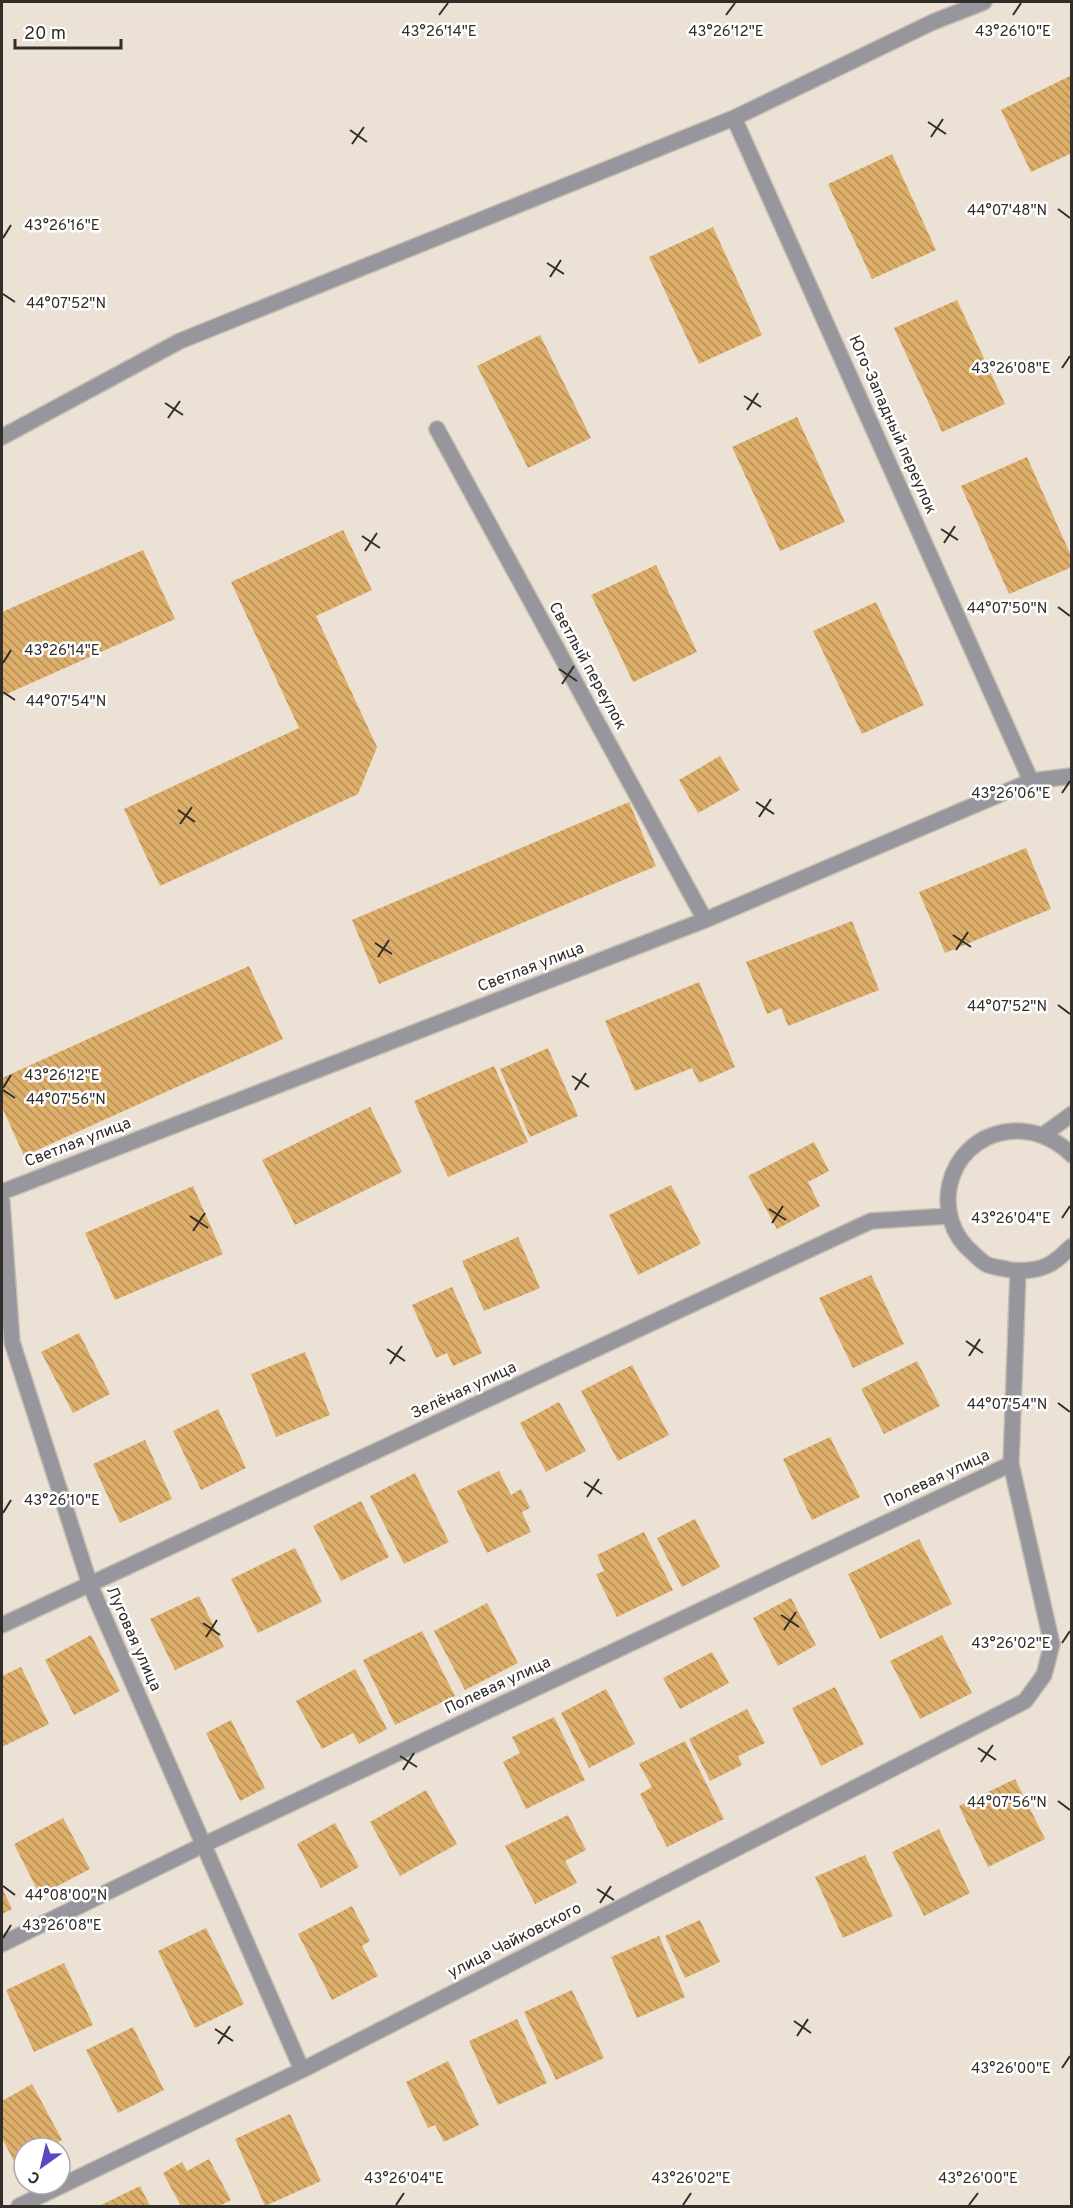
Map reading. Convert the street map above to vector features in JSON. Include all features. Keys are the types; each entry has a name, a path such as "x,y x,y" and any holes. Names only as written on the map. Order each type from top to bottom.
{"street":[{"path":"2,437 180,341 734,118 933,22 984,2"},
{"name":"Юго-Западный переулок","path":"734,118 1031,781"},
{"name":"Светлый переулок","path":"437,429 705,920"},
{"name":"Светлая улица","path":"2,1192 705,920 1031,781 1071,776"},
{"path":"1043,1135 1071,1114"},
{"path":"1069,1254 1050,1264 1018,1272 987,1265 962,1245 949,1216 948,1191 956,1167 971,1147 994,1134 1018,1130 1043,1135 1071,1155"},
{"name":"Луговая улица","path":"2,1202 7,1345 90,1585 302,2070"},
{"name":"Зелёная улица","path":"2,1625 871,1221 949,1216"},
{"path":"1011,1464 1018,1272"},
{"name":"улица Чайковского","path":"19,2206 302,2070 1025,1701 1044,1675 1052,1644 1011,1464"},
{"name":"Полевая улица","path":"2,1944 202,1845 1011,1464"}],"building":[{"path":"1072,75 1072,153 1031,172 1001,110"},
{"path":"892,154 936,250 872,279 828,184"},
{"path":"713,227 762,335 699,364 649,257"},
{"path":"957,300 1005,404 942,432 894,328"},
{"path":"540,335 591,438 528,468 477,366"},
{"path":"797,417 845,522 780,551 732,447"},
{"path":"1027,457 1072,558 1072,567 1009,594 961,486"},
{"path":"343,530 372,590 316,616 377,747 358,794 160,886 124,809 299,728 231,582"},
{"path":"143,550 175,619 2,696 2,612"},
{"path":"656,565 697,652 633,682 591,595"},
{"path":"876,602 924,705 862,734 813,631"},
{"path":"720,756 740,790 698,813 679,780"},
{"path":"629,802 656,866 379,984 352,920"},
{"path":"1026,848 1051,909 945,953 919,892"},
{"path":"852,921 879,990 788,1026 781,1008 767,1014 746,962"},
{"path":"249,966 283,1039 24,1156 2,1107 2,1078"},
{"path":"699,982 735,1067 699,1083 692,1068 635,1091 605,1021"},
{"path":"548,1048 578,1116 530,1137 500,1069"},
{"path":"494,1066 528,1142 448,1177 414,1101"},
{"path":"370,1107 402,1172 295,1225 262,1160"},
{"path":"814,1142 829,1171 808,1182 820,1206 777,1229 748,1176"},
{"path":"671,1185 701,1244 638,1275 609,1215"},
{"path":"193,1186 223,1254 115,1300 85,1233"},
{"path":"518,1237 540,1288 484,1311 462,1261"},
{"path":"871,1275 904,1344 853,1368 819,1298"},
{"path":"452,1287 482,1353 453,1366 447,1353 436,1358 412,1305"},
{"path":"79,1333 110,1394 73,1413 41,1352"},
{"path":"305,1352 330,1415 276,1437 251,1374"},
{"path":"917,1361 940,1406 884,1434 861,1389"},
{"path":"632,1365 669,1435 618,1461 581,1391"},
{"path":"559,1402 586,1451 546,1472 520,1423"},
{"path":"218,1409 246,1468 201,1490 173,1431"},
{"path":"830,1437 860,1497 812,1520 783,1459"},
{"path":"145,1440 172,1499 120,1523 93,1464"},
{"path":"499,1471 511,1495 521,1489 530,1508 522,1512 531,1532 487,1553 457,1491"},
{"path":"415,1473 449,1542 404,1564 370,1496"},
{"path":"361,1501 389,1557 341,1581 313,1526"},
{"path":"695,1519 720,1567 682,1587 657,1538"},
{"path":"644,1532 673,1590 617,1617 596,1574 604,1571 597,1555"},
{"path":"919,1539 952,1604 880,1639 848,1574"},
{"path":"295,1548 322,1602 258,1633 231,1579"},
{"path":"199,1596 224,1647 175,1670 150,1619"},
{"path":"791,1598 816,1645 778,1666 753,1618"},
{"path":"487,1603 518,1663 465,1690 434,1631"},
{"path":"422,1631 455,1696 395,1725 363,1660"},
{"path":"91,1635 120,1691 74,1715 45,1660"},
{"path":"942,1635 972,1693 920,1719 890,1661"},
{"path":"712,1652 729,1683 680,1709 663,1678"},
{"path":"21,1667 49,1724 2,1747 2,1676"},
{"path":"355,1669 387,1729 359,1744 353,1733 322,1749 296,1701"},
{"path":"835,1687 864,1744 821,1766 792,1708"},
{"path":"606,1689 635,1744 589,1768 561,1713"},
{"path":"747,1709 765,1743 738,1756 742,1765 710,1781 689,1739"},
{"path":"554,1717 585,1780 526,1809 503,1762 520,1753 512,1737"},
{"path":"231,1720 265,1788 240,1801 206,1733"},
{"path":"685,1741 724,1819 667,1847 640,1794 652,1787 639,1764"},
{"path":"1015,1779 1045,1839 988,1867 959,1806"},
{"path":"426,1790 457,1844 400,1876 370,1822"},
{"path":"568,1815 586,1850 565,1861 577,1883 535,1904 505,1846"},
{"path":"63,1818 90,1869 40,1895 14,1844"},
{"path":"335,1823 359,1867 321,1888 297,1844"},
{"path":"939,1829 970,1893 924,1916 892,1852"},
{"path":"865,1855 893,1916 843,1938 815,1877"},
{"path":"2,1888 12,1909 2,1914"},
{"path":"352,1906 370,1941 362,1946 378,1976 332,2000 298,1934"},
{"path":"700,1920 720,1962 685,1978 665,1936"},
{"path":"206,1928 244,2004 195,2028 158,1951"},
{"path":"659,1936 685,1997 637,2018 611,1957"},
{"path":"64,1963 93,2025 34,2052 6,1990"},
{"path":"572,1990 604,2058 556,2080 524,2012"},
{"path":"517,2019 547,2083 498,2105 469,2041"},
{"path":"133,2027 164,2090 118,2113 86,2050"},
{"path":"448,2061 479,2125 444,2142 435,2125 428,2128 406,2082"},
{"path":"32,2084 60,2136 12,2136 12,2157 2,2138 2,2101"},
{"path":"290,2114 321,2181 265,2206 235,2139"},
{"path":"209,2159 231,2200 219,2206 181,2206 163,2173 182,2162 187,2171"},
{"path":"140,2186 150,2206 99,2206"}]}
